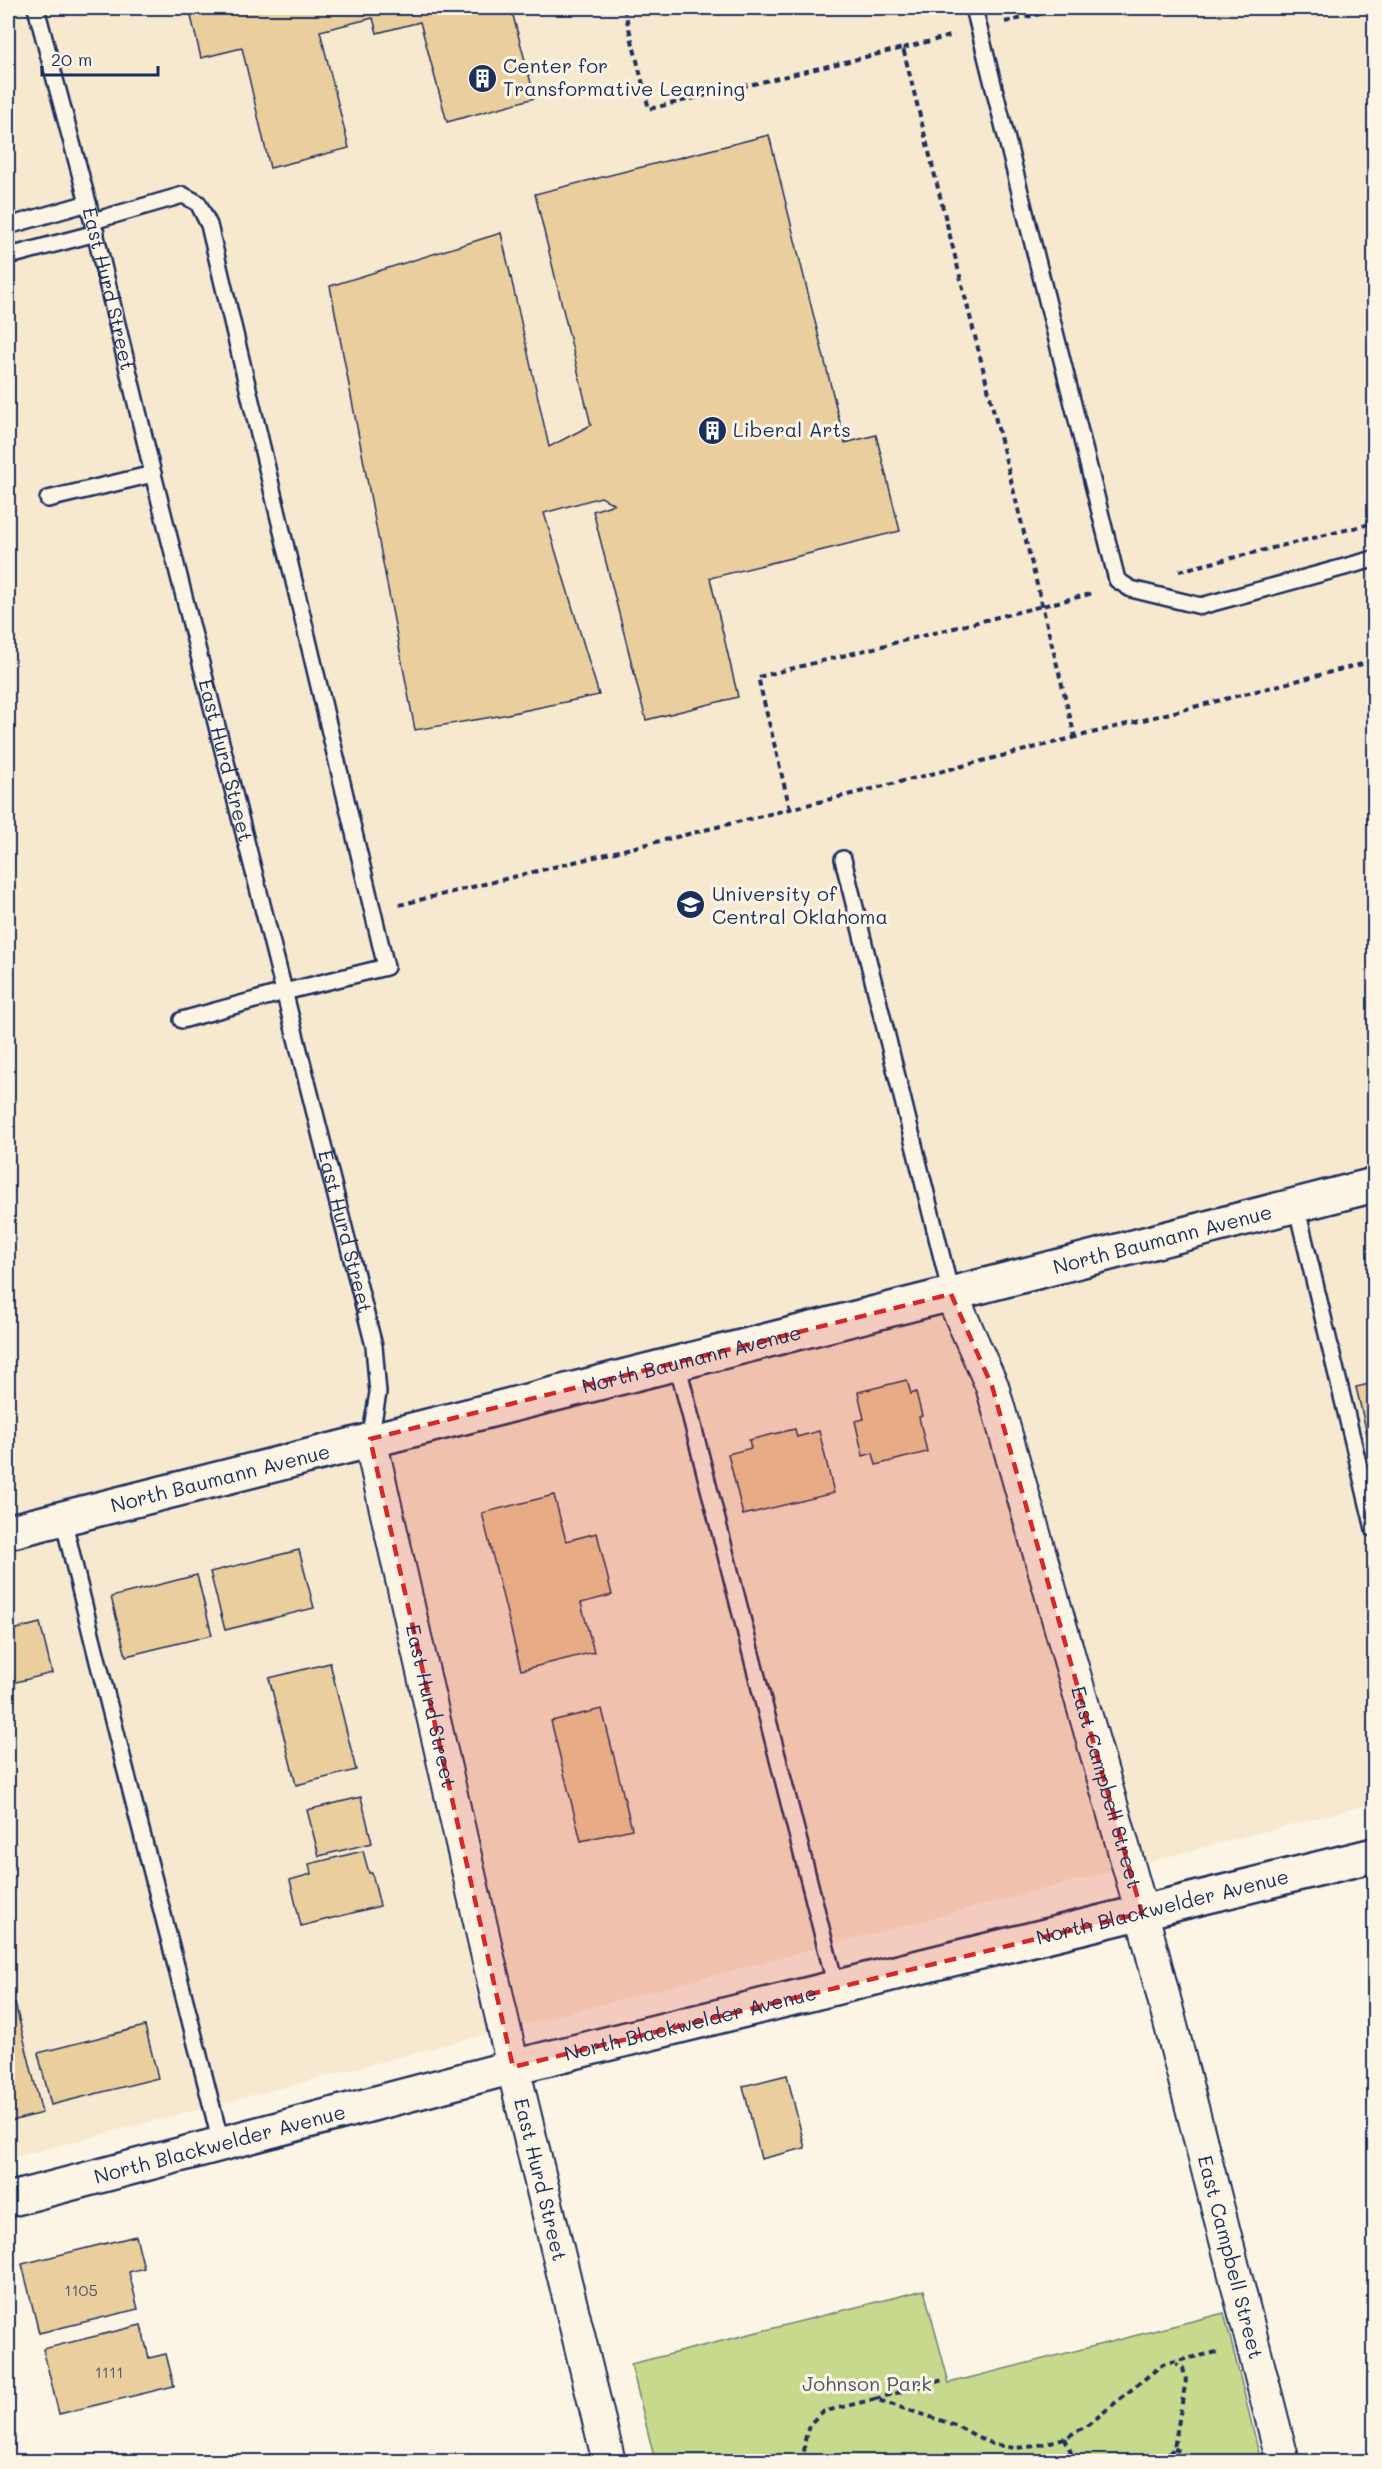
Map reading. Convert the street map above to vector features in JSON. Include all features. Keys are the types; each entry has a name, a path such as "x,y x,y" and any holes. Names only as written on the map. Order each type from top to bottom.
{"street":[{"name":"North Baumann Avenue","path":"8,1532 1374,1185"},
{"name":"East Campbell Street","path":"951,1294 992,1386 1142,1913 1282,2462"},
{"name":"East Hurd Street","path":"370,1439 513,2067 609,2462"},
{"name":"North Blackwelder Avenue","path":"8,2200 513,2067 1374,1855"}],"lane":[{"name":"East Hurd Street","path":"36,8 88,203 153,474 374,1346 378,1393 370,1439"},
{"path":"974,8 1117,580 1131,589 1201,606 1374,559"},
{"path":"8,253 17,254 183,195 198,203 209,225 386,967 182,1020"},
{"path":"8,226 88,203"},
{"path":"48,499 153,474"},
{"path":"843,859 951,1294"},
{"path":"1296,1205 1374,1529"},
{"path":"676,1363 836,1987"},
{"path":"63,1518 96,1660 221,2144"}],"path":[{"path":"624,8 649,109 903,48 1074,737"},
{"path":"790,809 758,677 1374,523"},
{"path":"373,912 1374,661"},
{"path":"875,2399 955,2426 992,2444 1014,2448 1036,2446 1065,2438 1088,2425 1163,2364 1175,2363 1252,2342"},
{"path":"1162,2462 1174,2448 1186,2380 1183,2368 1175,2363"},
{"path":"805,2462 804,2444 809,2425 822,2412 944,2380"},
{"path":"1065,2438 1075,2462"},
{"path":"1174,2448 1196,2462"}],"highlighted area":[{"path":"951,1294 992,1386 1142,1913 513,2067 370,1439"}],"shaded area":[{"name":"University of Central Oklahoma","path":"8,8 1374,8 1374,1803 8,2159"}],"green space":[{"name":"Johnson Park","path":"924,2290 949,2383 1224,2313 1261,2461 655,2461 631,2364"}],"building":[{"name":"Center for Transformative Learning","path":"189,8 511,8 535,98 447,122 420,22 377,33 373,18 320,31 349,148 270,168 242,48 201,58"},
{"name":"Liberal Arts","path":"769,135 845,443 876,435 900,531 710,578 738,697 646,720 593,511 614,504 601,497 544,513 599,695 415,730 330,286 501,233 549,447 591,425 535,194"},
{"path":"1374,1296 1374,1328 1367,1298"},
{"path":"907,1380 911,1394 916,1392 927,1452 876,1465 873,1453 863,1456 855,1421 864,1419 858,1392"},
{"path":"1374,1383 1374,1436 1368,1438 1356,1387"},
{"path":"795,1429 797,1437 819,1431 834,1493 743,1515 728,1454 751,1448 749,1440"},
{"path":"554,1495 566,1541 597,1533 612,1595 581,1603 594,1652 521,1670 482,1513"},
{"path":"299,1550 314,1608 225,1630 210,1572"},
{"path":"197,1575 212,1635 126,1656 111,1597"},
{"path":"10,1620 13,1630 40,1623 52,1673 8,1684 8,1621"},
{"path":"330,1663 356,1770 296,1785 269,1678"},
{"path":"602,1709 632,1829 581,1841 551,1721"},
{"path":"361,1797 372,1843 319,1856 307,1810"},
{"path":"363,1851 369,1873 372,1873 380,1906 301,1926 290,1880 311,1874 309,1864"},
{"path":"15,2003 42,2113 8,2122 8,2004"},
{"path":"145,2026 158,2078 51,2105 38,2053"},
{"path":"787,2075 805,2148 761,2159 743,2086"},
{"path":"136,2236 144,2268 129,2272 138,2309 39,2333 22,2264"},
{"path":"141,2325 149,2358 166,2354 174,2386 59,2414 43,2349"}],"place":[{"name":"Center for Transformative Learning","path":"482,78"},
{"name":"Liberal Arts","path":"712,430"},
{"name":"University of Central Oklahoma","path":"691,905"}]}
